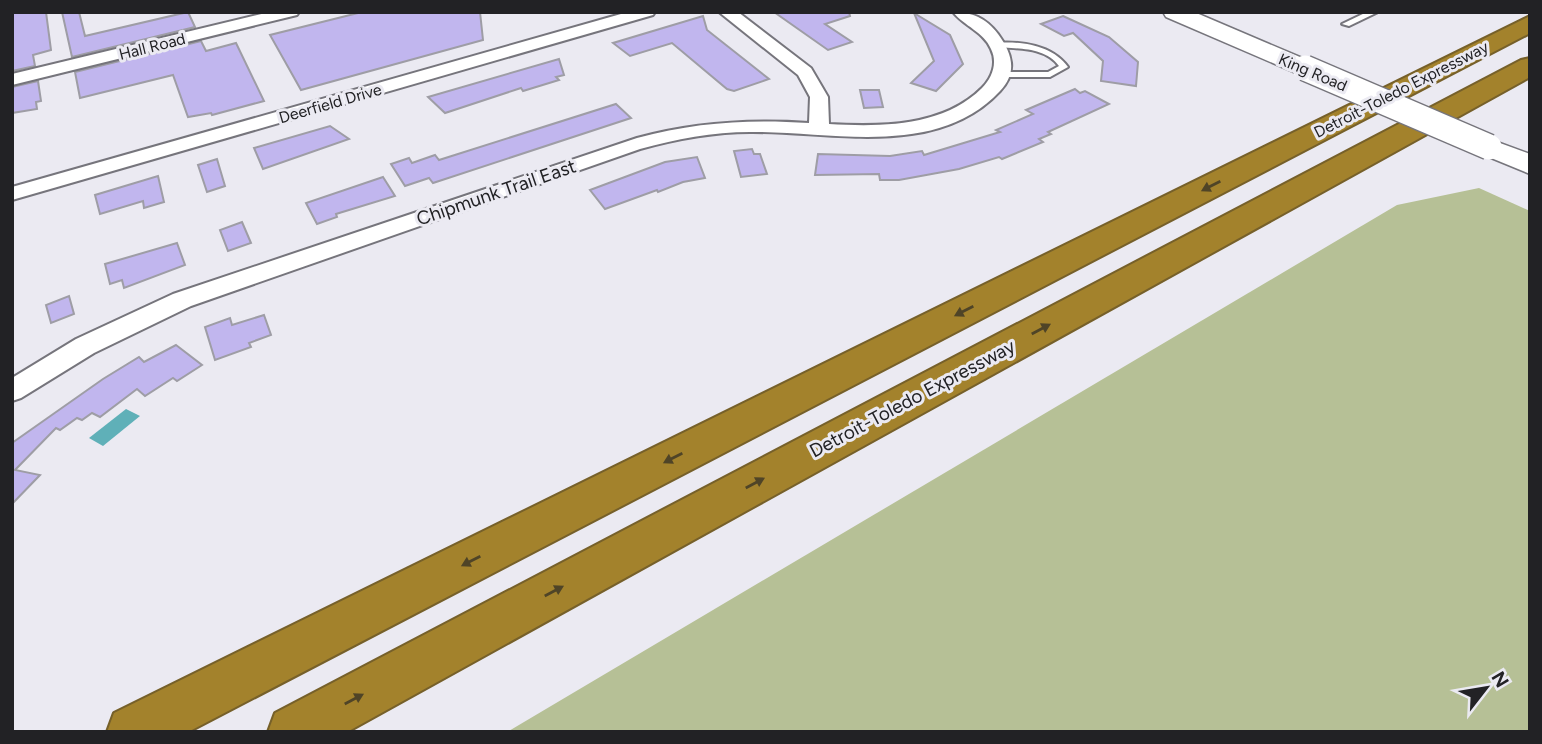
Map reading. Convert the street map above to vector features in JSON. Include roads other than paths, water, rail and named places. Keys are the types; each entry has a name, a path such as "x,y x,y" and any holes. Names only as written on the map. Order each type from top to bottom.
{"highway":[{"name":"Detroit-Toledo Expressway","path":"133,732 1530,23"},
{"name":"Detroit-Toledo Expressway","path":"294,732 1530,66"}],"main road":[{"name":"King Road","path":"1174,12 1530,165"}],"street":[{"name":"Hall Road","path":"12,80 291,12"},
{"name":"Deerfield Drive","path":"12,194 647,12"},
{"path":"727,12 805,72 819,97 819,129"},
{"path":"961,12 985,29 998,45 1003,60 999,79"},
{"name":"Chipmunk Trail East","path":"12,391 85,346 183,300 633,145 681,133 726,127 769,125 884,130 939,121 973,106 992,92 999,79"}],"lane":[{"path":"1346,24 1374,12"},
{"path":"998,45 1041,50 1060,59 1064,67 1050,74 999,79"}],"water":[{"path":"126,409 140,416 103,446 89,438"}]}
